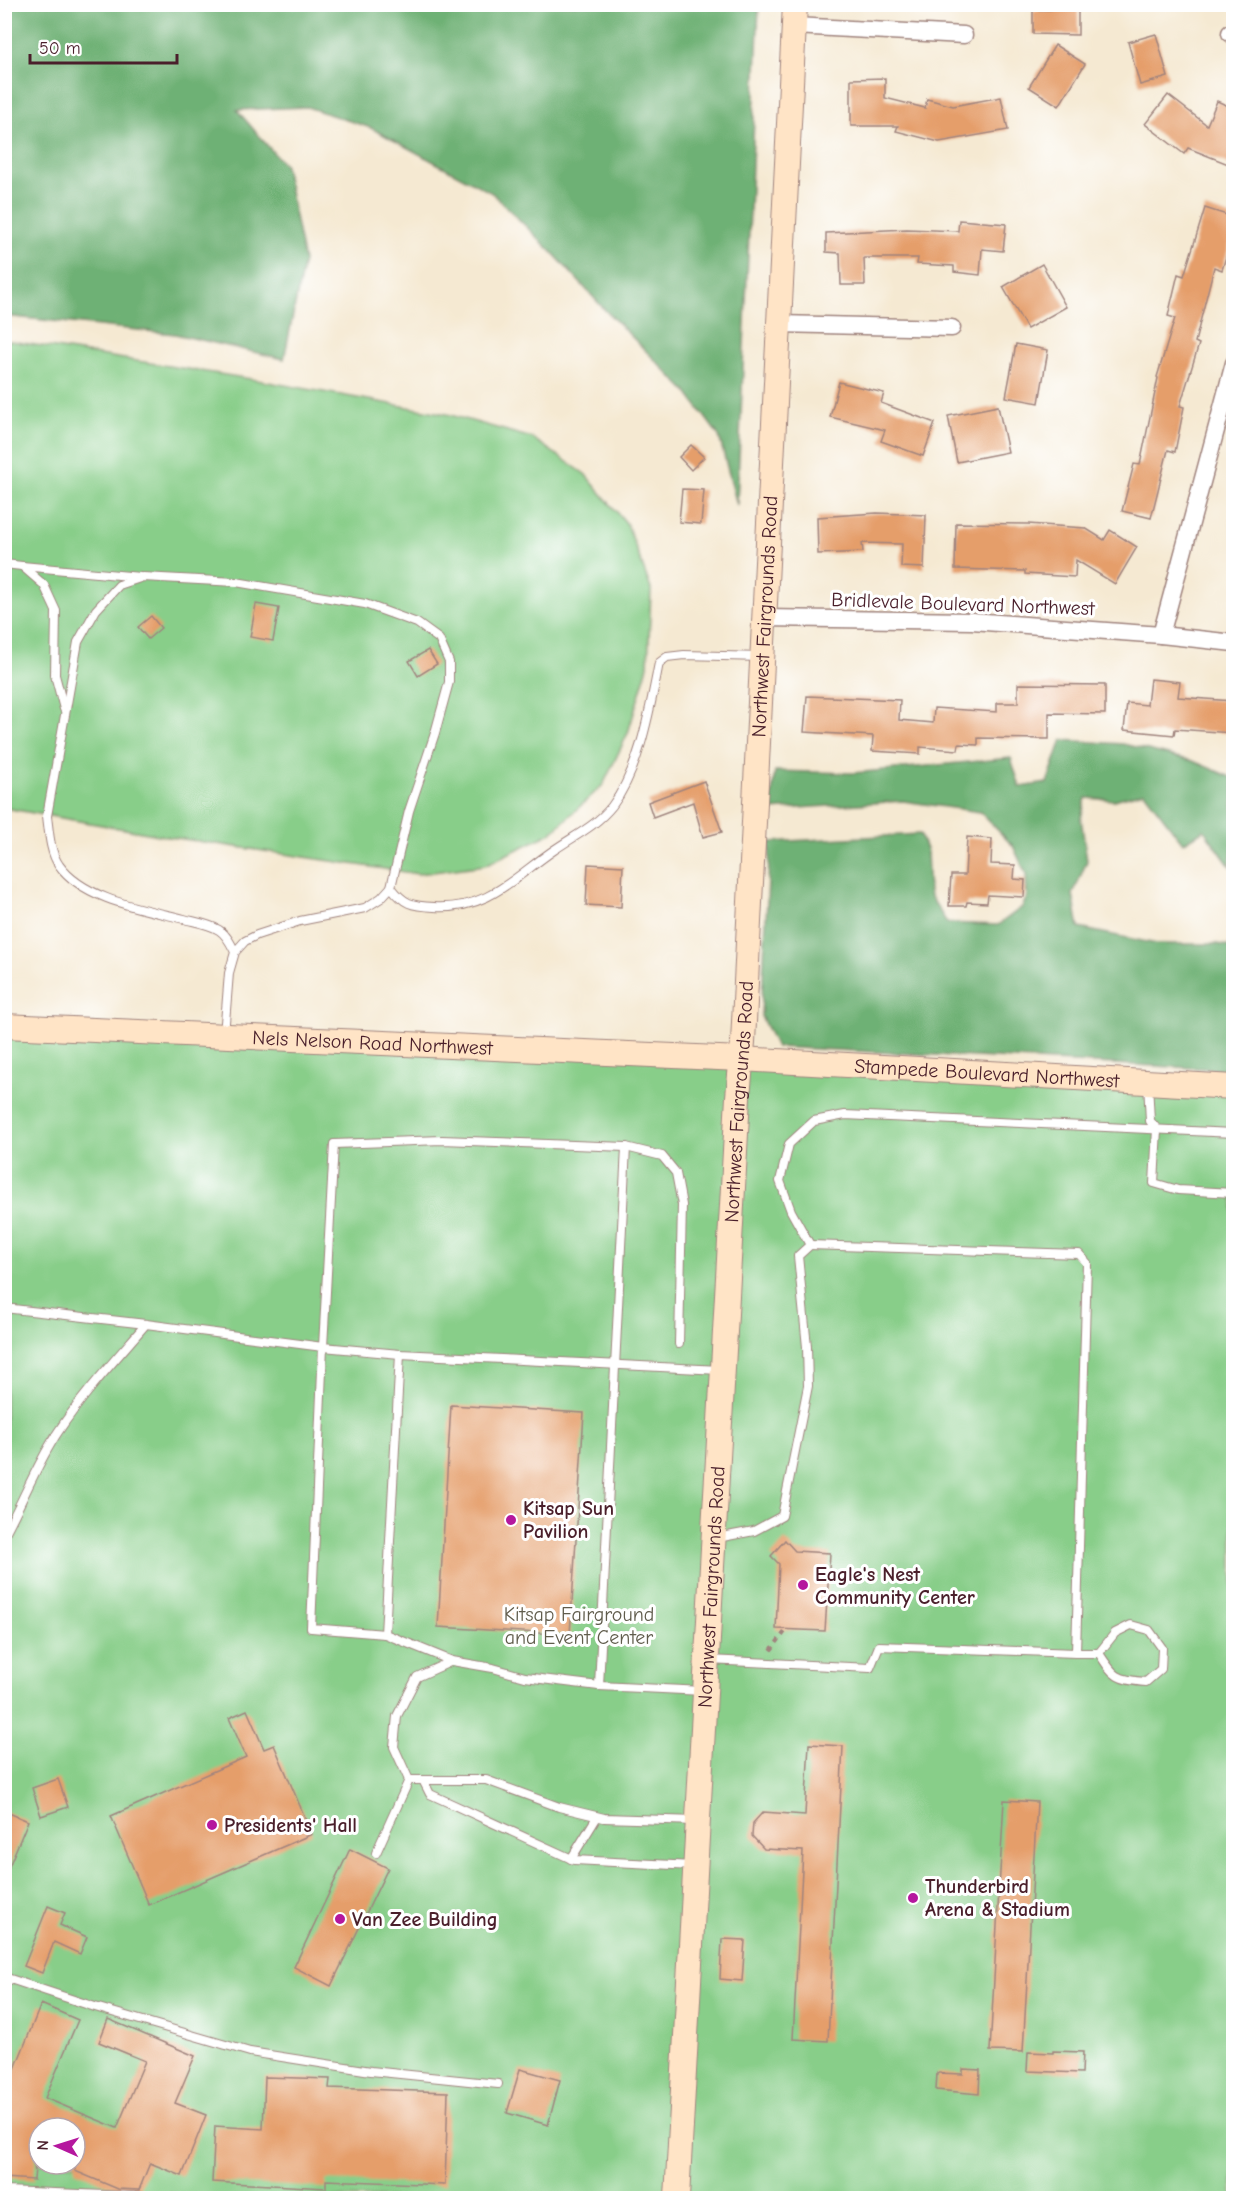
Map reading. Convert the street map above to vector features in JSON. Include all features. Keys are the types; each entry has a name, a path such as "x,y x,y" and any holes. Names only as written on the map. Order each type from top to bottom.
{"main road":[{"name":"Northwest Fairgrounds Road","path":"678,2199 697,1821 741,1059 794,15"},
{"name":"Nels Nelson Road Northwest","path":"4,1026 741,1059"},
{"name":"Stampede Boulevard Northwest","path":"741,1059 1233,1087"}],"street":[{"path":"794,15 964,35"},
{"path":"778,324 952,328"},
{"path":"1161,635 1233,363"},
{"name":"Bridlevale Boulevard Northwest","path":"764,618 972,621 1161,635 1233,643"}],"lane":[{"path":"4,564 143,577 236,582 365,604 417,623 439,639 449,662 449,682 409,811 391,887 381,898 365,908 300,921 245,941 235,951 229,973 224,1036"},
{"path":"22,566 44,585 56,611 55,675 65,712"},
{"path":"143,577 119,585 96,610 78,642 47,816 50,838 58,864 85,889 109,899 219,930 229,939 235,951"},
{"path":"391,887 401,901 420,906 439,907 477,903 504,888 554,850 597,823 613,805 637,754 659,663 667,657 684,654 762,657"},
{"path":"1148,1082 1150,1122 1157,1129 1154,1183 1178,1190 1233,1193"},
{"path":"810,1245 790,1211 780,1181 789,1144 814,1121 845,1115 1233,1134"},
{"path":"679,1344 682,1204 676,1173 662,1156 626,1147 442,1140 334,1144 311,1628 385,1634 452,1661 493,1668 525,1677 599,1686 705,1691"},
{"path":"599,1686 626,1147"},
{"path":"714,1539 754,1531 782,1516 808,1386 807,1347 798,1256 810,1245 1079,1254 1087,1263 1076,1653"},
{"path":"4,1308 323,1347 723,1370"},
{"path":"4,1535 58,1432 95,1383 146,1324"},
{"path":"385,1634 400,1353"},
{"path":"1131,1625 1149,1630 1162,1648 1161,1669 1146,1682 1124,1680 1111,1671 1100,1653 1115,1633 1131,1625"},
{"path":"707,1660 870,1668 879,1646 1100,1653"},
{"path":"409,1780 393,1747 397,1716 417,1677 452,1661"},
{"path":"409,1780 486,1780 559,1807 597,1816 697,1821"},
{"path":"376,1853 409,1780"},
{"path":"423,1780 430,1794 572,1858 695,1867"},
{"path":"572,1858 597,1816"},
{"path":"4,1977 95,2007 250,2052 371,2072 498,2084"},
{"path":"4,2191 181,2199"}],"path":[{"path":"761,1663 787,1629"}],"green space":[{"path":"5,4 759,5 737,505 719,436 686,391 492,193 371,128 307,107 237,110 285,166 304,261 284,359 175,334 5,316"},
{"path":"4,340 251,379 447,414 532,438 585,474 627,524 651,589 648,666 628,733 603,785 551,833 485,865 418,874 170,837 5,808"},
{"path":"1062,740 1123,744 1193,761 1233,778 1234,838 1230,866 1204,830 1183,843 1144,792 1114,800 1086,798 1081,818 1087,861 1073,894 1079,928 1157,944 1217,944 1233,947 1233,1070 776,1047 761,1016 770,842 920,834 927,852 929,894 947,923 998,925 1022,907 1027,897 1026,874 1013,846 980,812 903,801 770,810 775,771 853,773 1011,758 1020,787 1047,783"},
{"name":"Kitsap Fairground and Event Center","path":"5,1026 1233,1087 1233,2198 5,2198"}],"building":[{"path":"1051,4 1078,4 1078,35 1033,34 1033,10 1051,10"},
{"path":"1156,34 1168,77 1140,85 1128,42"},
{"path":"1055,45 1085,64 1059,106 1029,87"},
{"path":"885,78 885,98 925,108 927,99 953,106 1001,97 1008,130 939,142 896,131 898,126 851,126 851,79"},
{"path":"1168,95 1207,125 1217,101 1233,108 1233,166 1188,148 1184,154 1145,124"},
{"path":"1205,208 1233,217 1233,234 1222,270 1214,267 1195,342 1199,344 1180,406 1184,407 1175,452 1168,450 1151,518 1122,511 1134,464 1140,465 1157,377 1175,318 1168,316 1178,274 1184,276"},
{"path":"959,220 1006,224 1003,251 982,249 980,275 954,272 954,266 917,264 918,258 864,258 865,285 841,285 840,253 826,252 826,233 907,229 958,231"},
{"path":"1042,264 1066,307 1027,329 1003,287"},
{"path":"1016,344 1048,350 1039,403 1006,397"},
{"path":"839,382 884,393 881,403 935,423 923,456 881,441 885,430 830,417"},
{"path":"998,406 1008,452 957,462 948,416"},
{"path":"691,445 704,457 691,470 679,457"},
{"path":"682,489 704,490 701,524 679,522"},
{"path":"877,513 926,515 924,568 901,567 902,544 862,543 863,552 818,554 817,517"},
{"path":"956,523 1085,528 1104,540 1110,530 1137,547 1115,584 1076,560 1075,577 1025,574 1025,571 955,569"},
{"path":"256,604 279,608 273,641 250,637"},
{"path":"151,616 161,628 148,639 138,627"},
{"path":"428,650 437,664 418,676 409,661"},
{"path":"1150,679 1180,682 1178,697 1233,701 1233,733 1175,729 1174,735 1124,730 1127,703 1147,705"},
{"path":"1018,684 1105,685 1105,714 1049,713 1049,739 978,738 978,745 959,744 958,750 920,747 920,754 872,751 873,736 804,732 807,696 900,700 899,720 933,723 934,708 997,712 997,703 1018,703"},
{"path":"704,781 722,832 703,837 693,802 653,817 648,802"},
{"path":"967,837 992,839 991,864 1015,865 1014,879 1025,880 1024,897 988,895 987,903 967,902 966,906 949,906 951,875 965,875"},
{"path":"588,864 623,866 621,907 586,905"},
{"name":"Kitsap Sun Pavilion","path":"451,1405 584,1413 570,1635 438,1627"},
{"name":"Eagle's Nest Community Center","path":"785,1540 795,1551 830,1553 825,1631 776,1629 779,1564 771,1556"},
{"name":"Presidents' Hall","path":"247,1710 264,1749 274,1745 312,1834 149,1905 111,1816 246,1757 229,1718"},
{"path":"809,1744 843,1746 828,2041 793,2039 803,1851 764,1849 752,1836 753,1823 763,1812 805,1815"},
{"path":"58,1779 68,1807 41,1816 32,1788"},
{"path":"1004,1800 1037,1802 1023,2052 990,2051"},
{"path":"4,1811 28,1821 5,1876 4,1876"},
{"name":"Van Zee Building","path":"350,1849 388,1868 331,1986 294,1967"},
{"path":"48,1906 65,1913 60,1925 87,1937 80,1954 54,1942 42,1973 24,1966"},
{"path":"722,1939 745,1940 742,1981 720,1979"},
{"path":"41,2004 78,2020 45,2098 117,2128 145,2061 99,2042 108,2019 195,2056 175,2103 206,2115 182,2176 150,2163 139,2190 118,2189 87,2176 87,2116 27,2116 27,2176 34,2176 34,2180 4,2178 4,2073 12,2076"},
{"path":"1053,2051 1083,2052 1082,2073 1027,2071 1028,2052 1053,2053"},
{"path":"520,2069 560,2080 548,2125 507,2113"},
{"path":"963,2069 980,2070 979,2094 936,2090 937,2073 963,2074"},
{"path":"265,2077 330,2079 329,2088 448,2092 445,2185 326,2180 326,2188 212,2182 215,2126 263,2129"}],"place":[{"name":"Kitsap Sun Pavilion","path":"511,1520"},
{"name":"Eagle's Nest Community Center","path":"803,1585"},
{"name":"Presidents' Hall","path":"212,1825"},
{"name":"Thunderbird Arena & Stadium","path":"913,1898"},
{"name":"Van Zee Building","path":"340,1919"}]}
